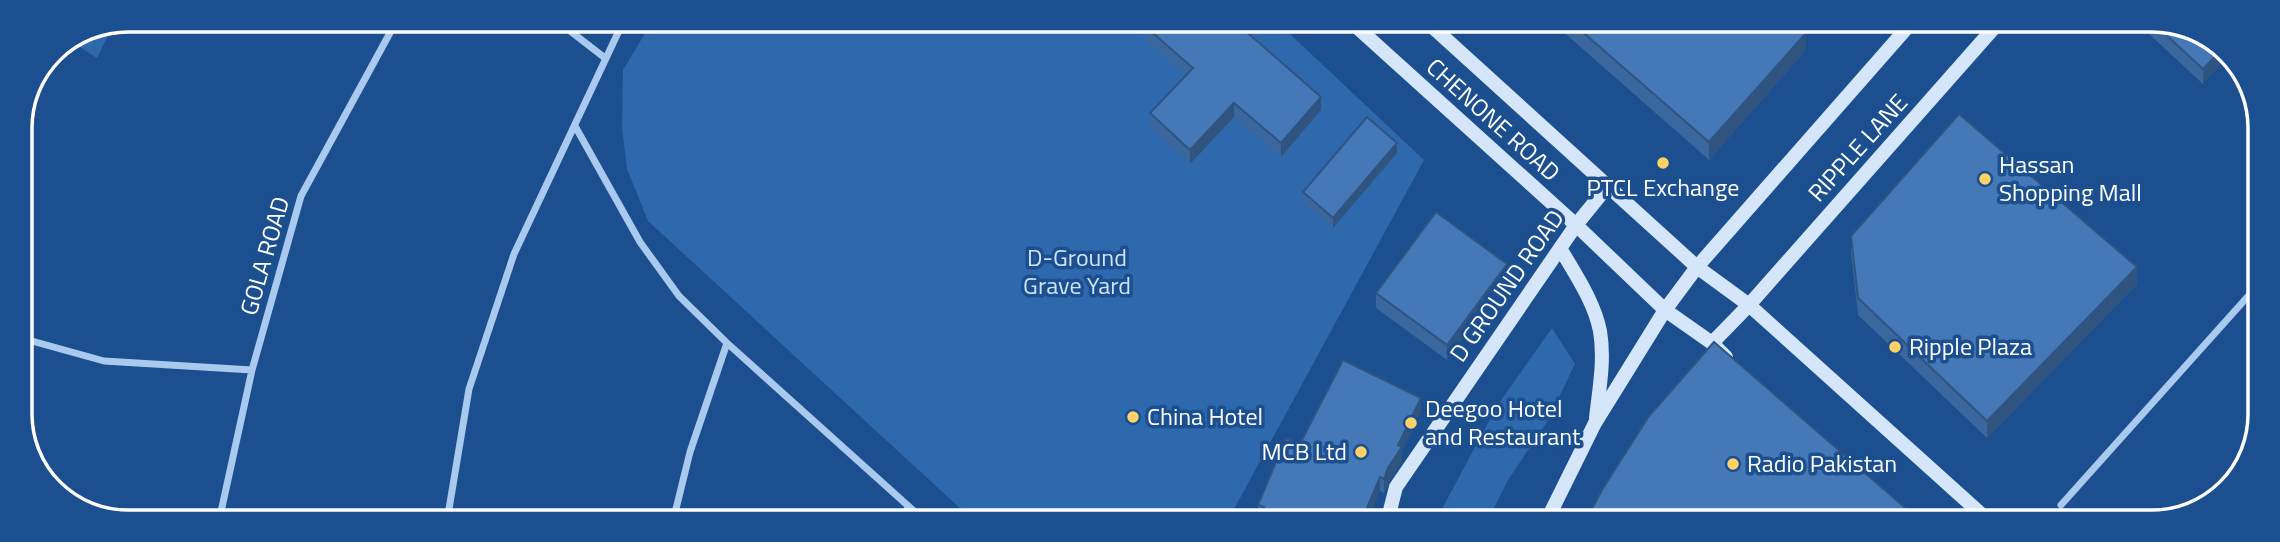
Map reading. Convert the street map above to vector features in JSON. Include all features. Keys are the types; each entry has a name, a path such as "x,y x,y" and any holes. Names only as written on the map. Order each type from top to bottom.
{"street":[{"name":"GOLA ROAD","path":"221,510 252,370 301,196 390,32"},
{"path":"571,32 605,58"},
{"path":"449,510 470,388 514,254 618,32"},
{"name":"CHENONE ROAD","path":"1362,32 1576,225 1665,310 1712,343 1735,366"},
{"name":"CHENONE ROAD","path":"1439,32 1607,187 1697,267 1749,305 1977,510"},
{"name":"RIPPLE LANE","path":"1595,423 1665,310 1697,267 1903,32"},
{"name":"RIPPLE LANE","path":"1712,343 1749,305 1990,32"},
{"path":"575,126 640,242 679,296 727,343 912,510"},
{"name":"D GROUND ROAD","path":"1390,510 1396,487 1576,225 1607,187"},
{"path":"1552,510 1595,423 1602,362 1600,331 1590,302 1560,248"},
{"path":"2061,505 2248,296"},
{"path":"31,341 104,361 252,370"},
{"path":"676,510 690,452 727,343"},
{"path":"907,510 908,506"}],"green space":[{"name":"D-Ground Grave Yard","path":"646,32 1288,32 1424,160 1234,510 962,510 648,221 627,169 622,127 623,70"},
{"path":"109,34 97,58 77,45"},
{"path":"1552,328 1575,364 1547,422 1508,480 1493,510 1441,510 1497,406"}],"building":[{"path":"1152,32 1247,32 1321,97 1281,143 1234,103 1190,150 1150,113 1193,68"},
{"path":"1583,32 1805,32 1709,142"},
{"path":"2164,33 2195,41 2211,51 2216,56 2203,69"},
{"path":"1959,114 2137,267 1987,421 1858,298 1851,236"},
{"path":"1367,117 1397,143 1333,218 1303,192"},
{"path":"1436,212 1507,264 1447,345 1376,293"},
{"name":"Radio Pakistan","path":"1714,342 1908,510 1591,510 1649,416"},
{"path":"1343,360 1421,398 1398,445 1402,447 1384,479 1380,477 1366,510 1263,510 1264,507 1258,505 1286,438 1300,444"}],"place":[{"name":"PTCL Exchange","path":"1663,163"},
{"name":"Hassan Shopping Mall","path":"1985,179"},
{"name":"Ripple Plaza","path":"1895,347"},
{"name":"China Hotel","path":"1133,417"},
{"name":"Deegoo Hotel and Restaurant","path":"1411,423"},
{"name":"MCB Ltd","path":"1361,452"},
{"name":"Radio Pakistan","path":"1733,464"}]}
